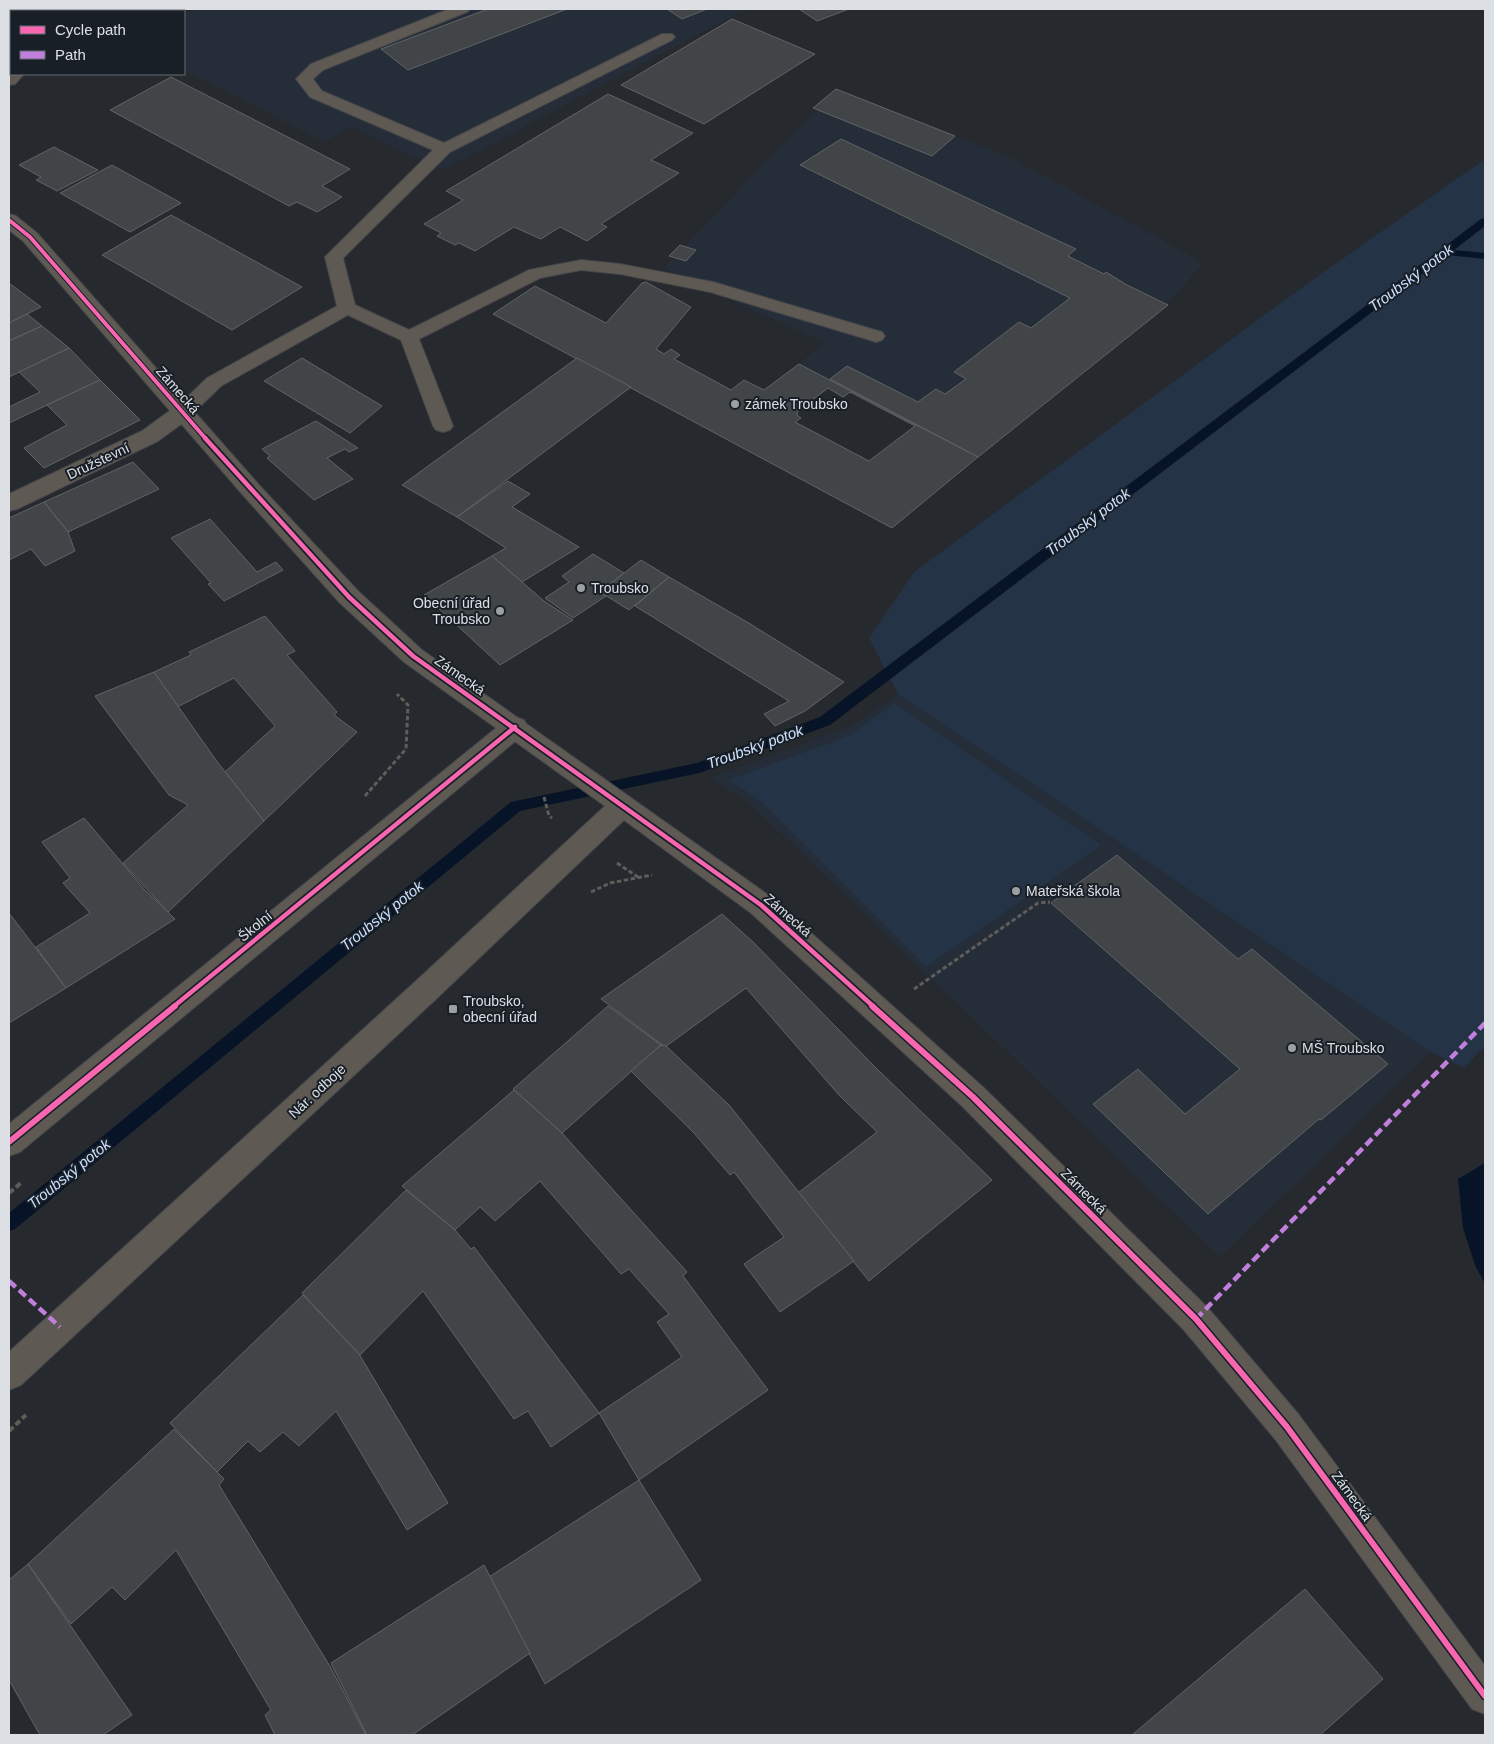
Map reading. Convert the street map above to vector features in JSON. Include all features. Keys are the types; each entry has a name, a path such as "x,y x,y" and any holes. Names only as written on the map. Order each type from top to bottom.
{"street":[{"name":"Zámecká","path":"9,220 30,237 183,412 349,597 413,656 761,905 973,1097 1196,1319 1287,1427 1485,1696"},
{"name":"Družstevní","path":"9,503 150,436 183,412"},
{"name":"Školní","path":"9,1142 514,727"},
{"name":"Nár. odboje","path":"9,1374 418,997 614,799"}],"lane":[{"path":"444,149 316,94 304,78 317,67 462,9"},
{"path":"347,308 334,257 444,149 667,37"},
{"path":"409,337 535,274 581,265 620,268 713,287 876,336"},
{"path":"347,308 409,337 443,426"},
{"path":"183,412 214,382 347,308"}],"path":[{"path":"361,801 406,749 408,705 395,691"},
{"path":"543,793 549,816"},
{"path":"913,990 1038,903 1050,902"}],"shaded area":[{"path":"196,9 746,9 443,170 352,127 324,142 185,71 185,13"},
{"path":"836,89 1012,158 1204,263 1168,303 977,455 799,363 824,343 664,268"},
{"path":"1485,159 1485,1046 1464,1068 1431,1052 898,694 869,638 914,572 1315,278"},
{"name":"Mateřská škola","path":"898,694 1431,1052 1220,1257 750,804 710,778 851,726"},
{"path":"894,703 1101,845 926,967 758,799 729,780 851,735"},
{"path":"1485,1163 1485,1284 1475,1265 1463,1228 1458,1179"}],"building":[{"path":"9,9 62,10 10,10 9,19"},
{"path":"488,9 567,9 408,70 381,49"},
{"path":"667,9 707,9 682,19"},
{"path":"799,9 849,9 817,21"},
{"path":"732,19 815,54 704,124 621,85"},
{"path":"171,77 350,169 322,186 342,197 317,212 297,202 289,206 110,110"},
{"path":"836,89 955,136 932,156 813,108"},
{"path":"608,94 693,133 651,160 679,173 601,224 607,227 587,241 560,227 541,239 514,227 475,251 459,243 455,245 437,236 441,233 424,224 463,200 446,191"},
{"path":"841,139 1076,249 1068,256 1104,274 1106,272 1127,285 1168,305 978,457 830,379 847,366 918,402 936,389 945,394 966,379 954,372 1019,322 1031,328 1070,298 800,165"},
{"path":"54,147 98,170 57,191 36,180 41,177 19,165"},
{"path":"112,165 181,203 130,232 60,193"},
{"path":"171,215 302,287 232,330 102,255"},
{"path":"680,245 696,250 686,261 669,256"},
{"name":"zámek Troubsko","path":"646,282 691,307 656,349 664,354 671,349 680,355 674,359 731,390 744,380 764,390 799,364 978,457 892,528 493,314 535,286 606,323 642,283","holes":["828,388 843,397 850,392 915,426 869,461 795,422 801,418 797,415 798,411"]},
{"path":"9,283 41,307 9,323"},
{"path":"27,314 42,326 9,341 9,323"},
{"path":"42,326 69,348 9,377 9,341"},
{"path":"69,348 100,380 9,423 9,407 40,392 19,372"},
{"path":"302,358 382,406 350,433 264,381"},
{"path":"577,358 631,387 457,517 402,485"},
{"path":"100,380 140,420 44,468 24,448 67,425 47,405"},
{"path":"316,421 358,448 349,452 345,449 327,458 353,479 314,500 267,458 270,456 262,449"},
{"path":"133,462 159,489 68,532 44,502"},
{"path":"508,481 530,494 512,507 579,547 522,582 492,556 506,548 457,517"},
{"path":"44,502 68,532 75,551 45,566 31,549 9,560 9,518"},
{"path":"210,519 257,572 276,562 283,570 224,601 208,584 211,583 171,538"},
{"path":"593,554 624,573 600,592 606,596 573,618 545,598 569,582 562,576"},
{"name":"Obecní úřad Troubsko","path":"492,556 544,601 573,620 500,665 424,595"},
{"path":"641,560 669,577 629,610 600,592"},
{"path":"669,577 747,622 844,682 805,711 775,726 764,714 789,701 635,606"},
{"path":"265,616 295,651 287,655 337,712 334,715 357,732 264,821 225,772 275,726 234,678 177,707 154,672 191,655 189,652"},
{"path":"154,672 218,763 264,821 168,912 123,863 188,805 169,795 95,696"},
{"path":"84,818 145,890 175,919 66,988 36,947 90,913 63,883 70,878 42,842"},
{"name":"MŠ Troubsko","path":"1117,855 1238,959 1252,949 1388,1064 1321,1120 1319,1119 1208,1214 1093,1104 1138,1069 1185,1114 1240,1069 1051,903"},
{"path":"9,913 66,988 9,1023"},
{"path":"722,914 754,943 876,1068 992,1180 869,1281 798,1193 877,1132 839,1095 746,988 665,1047 601,999"},
{"path":"608,1006 661,1045 562,1133 513,1089"},
{"path":"661,1045 666,1046 729,1105 854,1261 780,1312 744,1264 784,1237 734,1172 730,1175 694,1133 631,1071"},
{"path":"514,1090 562,1133 687,1272 683,1276 768,1390 639,1480 599,1413 682,1357 657,1322 669,1314 629,1269 621,1274 540,1181 495,1221 480,1207 455,1230 402,1186"},
{"path":"406,1190 455,1230 471,1249 474,1247 599,1413 551,1447 528,1411 514,1419 423,1291 360,1355 302,1293"},
{"path":"303,1295 359,1354 448,1503 407,1530 336,1411 299,1446 283,1432 260,1452 248,1441 217,1472 170,1423"},
{"path":"174,1429 224,1479 219,1485 331,1668 366,1735 275,1735 265,1715 271,1710 176,1550 125,1600 112,1587 71,1624 28,1564"},
{"path":"639,1480 701,1580 545,1684 489,1577"},
{"path":"28,1564 132,1715 103,1735 40,1735 9,1680 9,1580"},
{"path":"484,1565 530,1653 412,1735 367,1735 331,1663"},
{"path":"1305,1589 1383,1679 1320,1735 1132,1735"}],"waterway":[{"name":"Troubský potok","path":"9,1223 516,806 699,768 825,721 1485,221"},
{"path":"1446,252 1485,256"}],"marked path":[{"path":"1196,1319 1485,1023"},
{"path":"9,1281 60,1327"}],"cycle path":[{"path":"9,220 30,237 251,490 349,597 413,656 761,905 973,1097 1196,1319 1287,1427 1485,1696"},
{"path":"9,1142 515,727"}],"place":[{"name":"zámek Troubsko","path":"735,404"},
{"name":"Troubsko","path":"581,588"},
{"name":"Obecní úřad Troubsko","path":"500,611"},
{"name":"Mateřská škola","path":"1016,891"},
{"name":"Troubsko, obecní úřad","path":"453,1009"},
{"name":"MŠ Troubsko","path":"1292,1048"}]}
